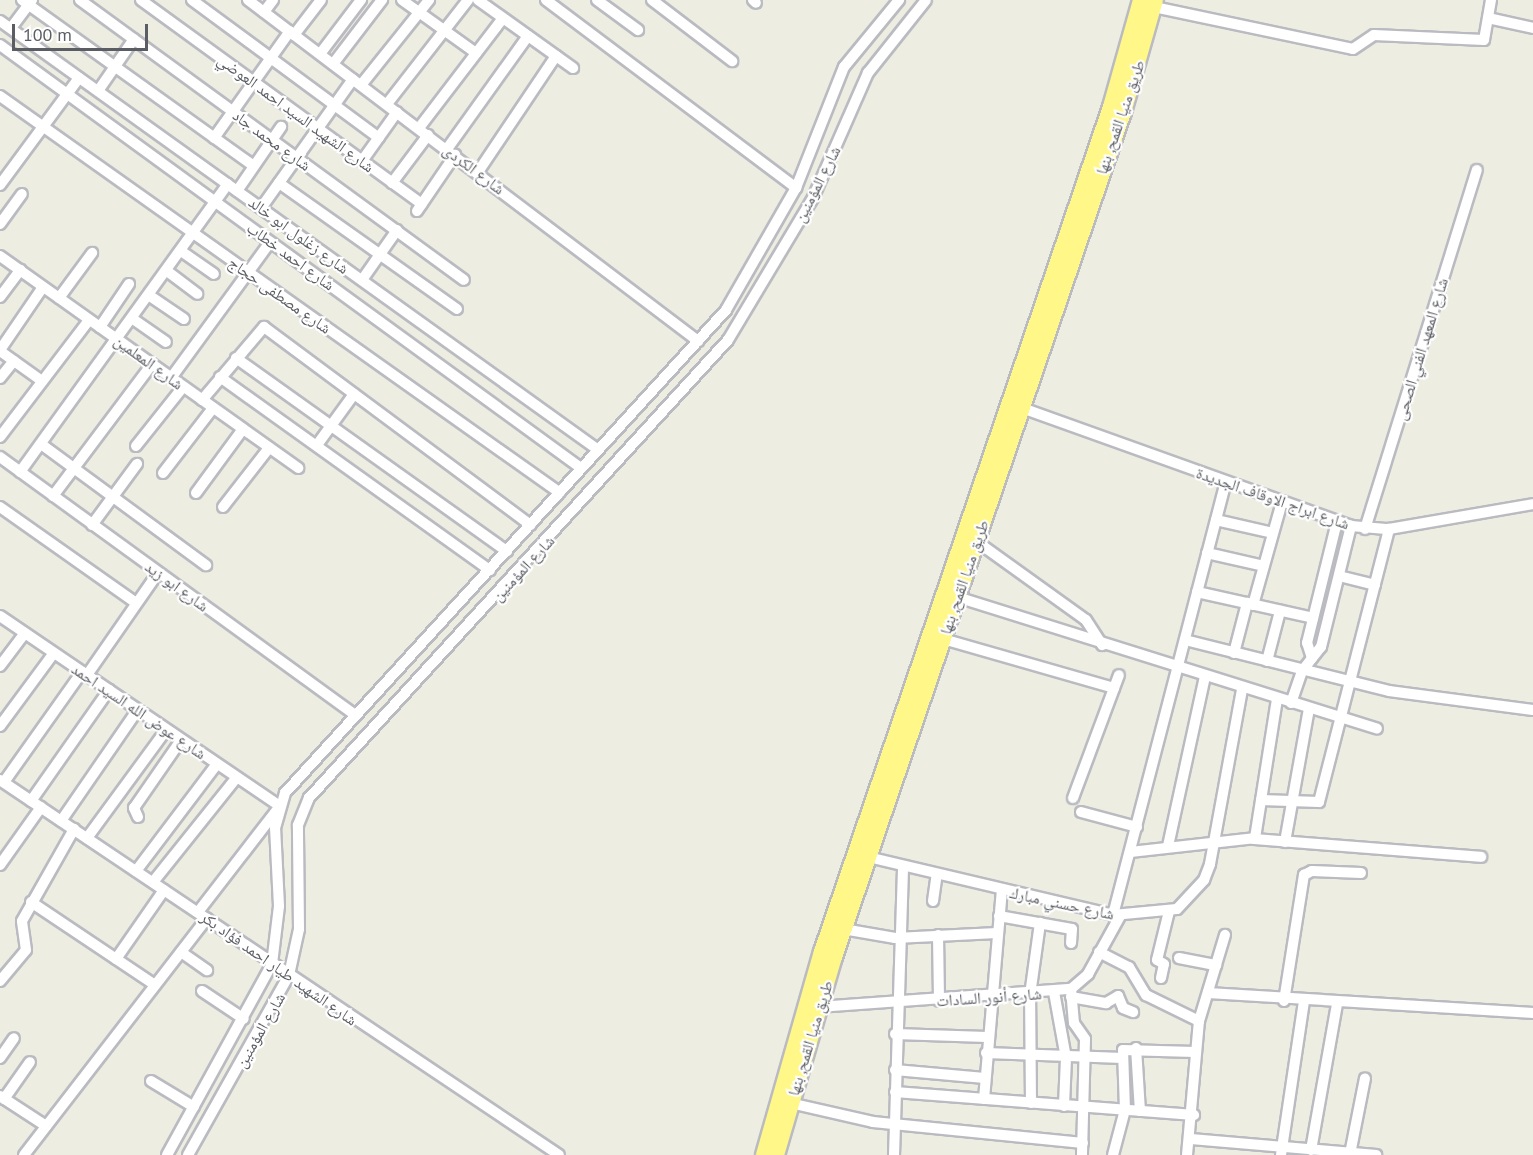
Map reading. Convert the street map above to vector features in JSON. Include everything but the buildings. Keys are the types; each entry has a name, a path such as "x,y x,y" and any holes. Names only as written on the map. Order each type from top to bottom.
{"highway":[{"name":"طريق منيا القمح, بنها","path":"776,1155 843,929 1022,408 1150,2"},
{"name":"طريق منيا القمح, بنها","path":"764,1155 822,952 1098,164"}],"street":[{"name":"شارع محمد جاد","path":"80,0 464,280"},
{"name":"شارع الشهيد السيد احمد العوضي","path":"141,0 392,183 420,208 451,152"},
{"path":"192,0 379,138"},
{"name":"شارع الكردى","path":"248,0 698,341"},
{"path":"264,12 273,0"},
{"path":"214,138 271,58 321,0"},
{"path":"320,54 361,0"},
{"path":"333,64 382,0"},
{"path":"402,0 446,29 476,54"},
{"path":"261,208 334,105 421,12 429,0"},
{"path":"387,104 468,0"},
{"path":"478,0 573,68"},
{"path":"546,0 796,188"},
{"path":"597,0 638,30"},
{"path":"652,0 732,61"},
{"name":"شارع المؤمنين","path":"167,1155 273,964 280,806 354,714 490,570 597,449 726,310 796,188 844,67 899,0"},
{"name":"شارع المؤمنين","path":"188,1155 289,975 299,929 298,825 309,798 728,340 813,198 868,73 926,0"},
{"path":"1150,2 1353,49 1374,35 1481,40 1486,38 1491,0"},
{"path":"11,28 28,2 254,166"},
{"path":"392,183 423,131 503,18"},
{"path":"1488,18 1533,28"},
{"name":"شارع زغلول ابو خالد","path":"0,21 597,449"},
{"path":"451,152 528,36"},
{"path":"98,91 134,39"},
{"name":"شارع احمد خطاب","path":"0,45 581,468"},
{"path":"477,172 556,56"},
{"path":"0,185 80,78"},
{"name":"شارع مصطفى حجاج","path":"0,96 560,493"},
{"path":"362,161 397,112"},
{"path":"237,190 281,127"},
{"name":"شارع المعهد الفني الصحى","path":"1365,529 1477,170"},
{"path":"279,183 457,309"},
{"path":"20,472 150,296 228,184"},
{"path":"1,219 22,194"},
{"path":"362,280 397,230"},
{"path":"171,378 270,242"},
{"path":"181,251 214,274"},
{"path":"59,298 92,253"},
{"name":"شارع المعلمين","path":"0,256 298,468"},
{"path":"0,297 20,270"},
{"path":"167,271 197,294"},
{"path":"100,327 129,284"},
{"path":"42,381 0,350 44,287"},
{"path":"150,296 184,319"},
{"path":"133,319 166,342"},
{"path":"0,437 89,320"},
{"path":"202,400 261,326 531,525"},
{"path":"236,358 507,551"},
{"path":"0,378 14,361"},
{"path":"53,496 152,364"},
{"path":"220,377 490,570"},
{"path":"136,446 183,387"},
{"path":"317,445 354,394"},
{"path":"163,474 213,408"},
{"name":"شارع ابراج الاوقاف الجديدة","path":"1022,408 1337,522 1365,529 1389,529 1533,504"},
{"path":"196,493 243,429"},
{"path":"41,444 206,565"},
{"path":"223,507 269,448"},
{"name":"شارع ابو زيد","path":"0,457 354,714"},
{"path":"92,525 137,464"},
{"path":"790,1104 894,1125 1084,1152 1086,1056 1071,993 1086,978 1116,916 1226,482"},
{"path":"1234,653 1264,566 1282,502"},
{"path":"0,507 136,603"},
{"path":"1216,520 1273,533"},
{"path":"1312,658 1308,643 1337,522"},
{"path":"1291,703 1302,671 1321,647 1351,526"},
{"path":"1262,800 1319,802 1389,529"},
{"path":"976,541 1086,620 1102,645"},
{"path":"1207,553 1264,566"},
{"path":"0,795 4,782 158,573"},
{"path":"1338,576 1375,585"},
{"path":"1197,592 1313,618"},
{"path":"957,597 1177,669 1377,729"},
{"path":"1267,662 1280,611"},
{"name":"شارع عوض الله السيد احمد","path":"0,616 280,806"},
{"path":"0,666 25,633"},
{"path":"943,639 1114,688"},
{"path":"1185,640 1350,683 1533,710"},
{"path":"0,726 53,654"},
{"path":"1074,798 1119,675"},
{"path":"1168,846 1205,677"},
{"path":"1161,978 1164,964 1157,960 1169,911 1204,880 1215,838 1242,689"},
{"path":"0,865 109,690"},
{"path":"1253,839 1262,800 1277,699"},
{"path":"1285,842 1309,709"},
{"path":"62,821 137,711"},
{"path":"87,838 166,730"},
{"path":"138,817 134,808 181,740"},
{"path":"136,871 217,764"},
{"path":"153,882 237,777"},
{"name":"شارع الشهيد طيار احمد فؤاد بكر","path":"4,782 560,1155"},
{"path":"24,1155 181,952 202,915 280,806"},
{"path":"1081,812 1137,827"},
{"path":"0,981 26,950 22,921 74,830"},
{"path":"1131,852 1215,838 1481,857"},
{"name":"شارع حسني مبارك","path":"868,857 1116,916 1169,911"},
{"path":"894,1155 895,1003 903,866"},
{"path":"1284,1001 1304,875 1312,871 1361,873"},
{"path":"933,901 937,874"},
{"path":"116,959 164,890"},
{"path":"984,1099 989,998 1002,890"},
{"path":"32,902 155,985"},
{"path":"999,916 1072,929 1071,943"},
{"path":"1031,1103 1034,1056 1030,995 1040,923"},
{"path":"843,929 898,938 997,933"},
{"path":"938,935 939,1001"},
{"path":"1187,1155 1194,1115 1195,1052 1199,1021 1225,935"},
{"path":"181,952 207,970"},
{"path":"1099,952 1129,967 1146,995 1199,1021"},
{"path":"1179,958 1216,965"},
{"path":"202,991 244,1019"},
{"path":"1054,992 1066,1058 1064,1106"},
{"name":"شارع أنور السادات","path":"818,1007 989,998 1054,992 1071,993 1107,1003 1118,996 1123,1008 1133,1012"},
{"path":"1208,993 1284,1001 1533,1013"},
{"path":"1280,1151 1304,1002"},
{"path":"1311,1150 1337,1004"},
{"path":"895,1034 987,1037"},
{"path":"0,1058 14,1038"},
{"path":"1116,1154 1125,1110 1123,1058 1125,1048 1195,1052"},
{"path":"1136,1048 1140,1111"},
{"path":"986,1053 1066,1058 1086,1056 1123,1058"},
{"path":"30,1062 2,1097 46,1126"},
{"path":"895,1070 985,1078"},
{"path":"1350,1154 1365,1078"},
{"path":"151,1081 194,1107"},
{"path":"895,1092 1194,1115"},
{"path":"1191,1139 1280,1151 1311,1150 1376,1155"}]}
